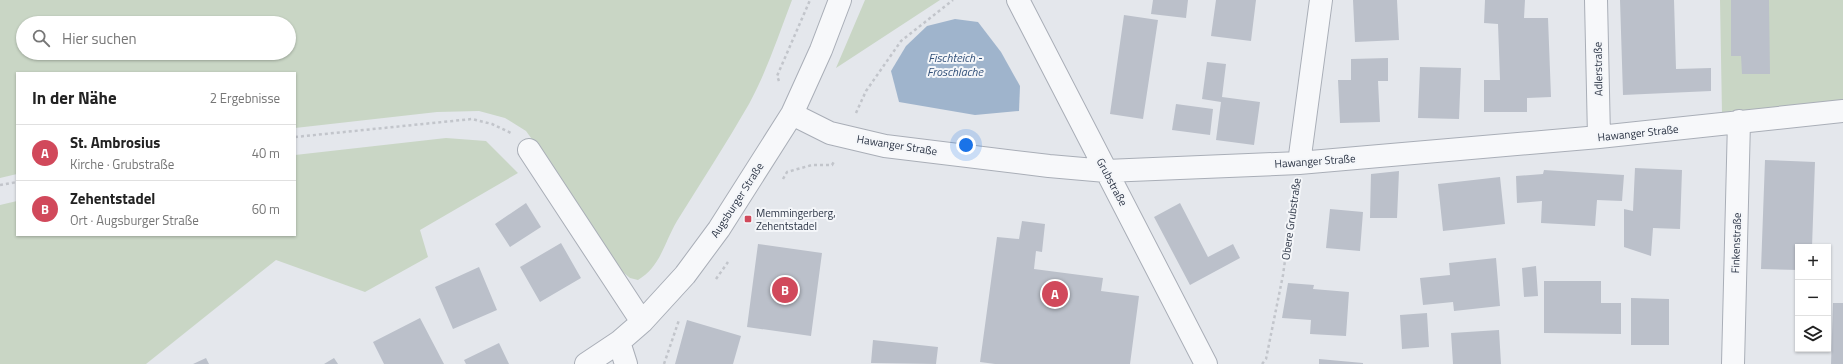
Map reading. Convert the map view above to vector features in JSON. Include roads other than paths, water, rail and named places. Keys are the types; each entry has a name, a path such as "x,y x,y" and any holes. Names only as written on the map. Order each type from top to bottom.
{"street":[{"name":"Augsburger Straße","path":"586,364 619,342 642,322 685,275 719,229 792,114 821,50 840,0"},
{"name":"Grubstraße","path":"1018,0 1106,171 1162,275 1206,364"},
{"name":"Obere Grubstraße","path":"1299,163 1321,0"},
{"name":"Adlerstraße","path":"1596,0 1599,137"},
{"name":"Hawanger Straße","path":"792,114 830,132 885,146 1049,166 1106,171 1299,163 1599,137 1843,111"},
{"name":"Finkenstraße","path":"1733,364 1739,121"},
{"path":"529,150 642,322"},
{"path":"619,342 626,364"}],"water":[{"name":"Fischteich - Froschlache","path":"955,19 978,22 1001,52 1020,86 1019,111 975,115 899,102 891,71 906,46 927,26"}],"place":[{"name":"Memmingerberg, Zehentstadel","path":"748,219"},
{"name":"Zehentstadel","path":"785,290"},
{"name":"St. Ambrosius","path":"1055,294"}]}
